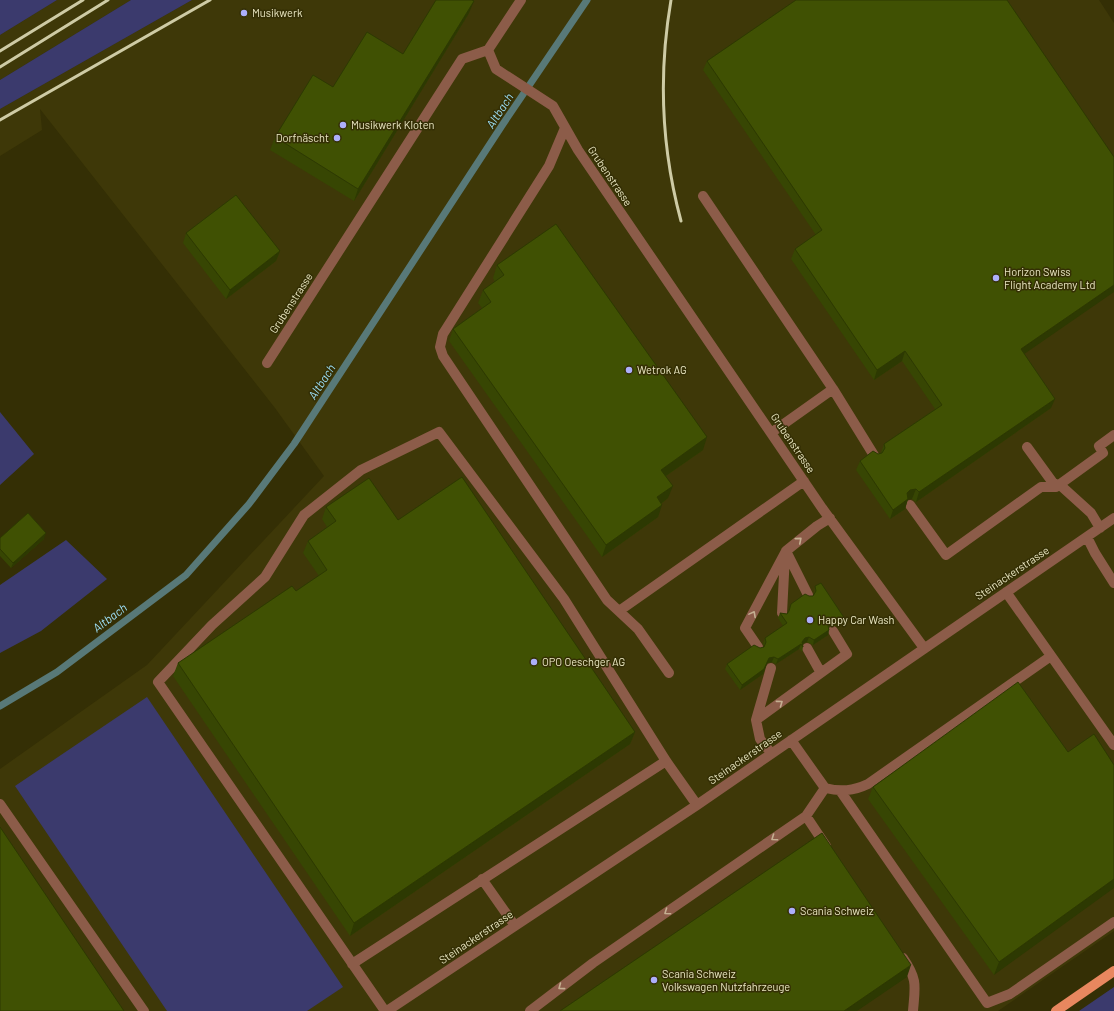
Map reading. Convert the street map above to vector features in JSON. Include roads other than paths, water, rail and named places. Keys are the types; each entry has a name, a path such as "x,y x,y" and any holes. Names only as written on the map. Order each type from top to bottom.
{"main road":[{"path":"1056,1011 1114,971"}],"street":[{"path":"488,50 521,0"},
{"name":"Grubenstrasse","path":"267,363 462,59 488,50 496,69 553,106 578,150 771,433 830,518 924,648"},
{"path":"565,128 549,166 443,334 440,347 443,356 603,593 638,629 669,673"},
{"path":"704,196 833,389 875,457"},
{"path":"771,433 833,389"},
{"path":"386,1011 158,682 212,625 265,576 304,515 360,470 439,432 564,599 666,761 697,805"},
{"path":"910,505 946,555 1041,487 1057,486 1103,453 1099,446 1114,435"},
{"path":"1027,447 1057,486 1091,513 1100,528"},
{"path":"619,611 804,481"},
{"path":"758,647 745,628 786,551 817,526 830,518"},
{"name":"Steinackerstrasse","path":"386,1011 697,805 1114,518"},
{"path":"1087,536 1095,553 1114,583"},
{"path":"786,551 808,595"},
{"path":"782,613 786,551"},
{"path":"1006,592 1114,745"},
{"path":"756,720 847,654 833,631"},
{"path":"807,648 821,673"},
{"path":"791,740 825,788 841,792 857,789 868,784 1051,656"},
{"path":"771,668 756,720 760,739 771,753"},
{"path":"352,964 666,761"},
{"path":"530,1011 593,963 806,816 825,788"},
{"path":"841,792 987,1003 1010,994 1114,922"},
{"path":"0,804 144,1011"},
{"path":"806,816 832,854"},
{"path":"482,879 515,926"},
{"path":"898,951 914,976 913,1011"}],"waterway":[{"name":"Altbach","path":"0,706 57,672 186,575 249,504 294,444 503,124 587,0"}],"railway":[{"path":"0,51 83,0"},
{"path":"0,67 108,0"},
{"path":"0,120 210,0"},
{"path":"671,0 664,56 664,111 669,166 681,221"}],"place":[{"name":"Musikwerk","path":"244,13"},
{"name":"Musikwerk Kloten","path":"343,125"},
{"name":"Dorfnäscht","path":"337,138"},
{"name":"Horizon Swiss Flight Academy Ltd","path":"996,278"},
{"name":"Wetrok AG","path":"629,370"},
{"name":"Happy Car Wash","path":"810,620"},
{"name":"OPO Oeschger AG","path":"534,662"},
{"name":"Scania Schweiz","path":"792,911"},
{"name":"Scania Schweiz Volkswagen Nutzfahrzeuge","path":"654,980"}]}
